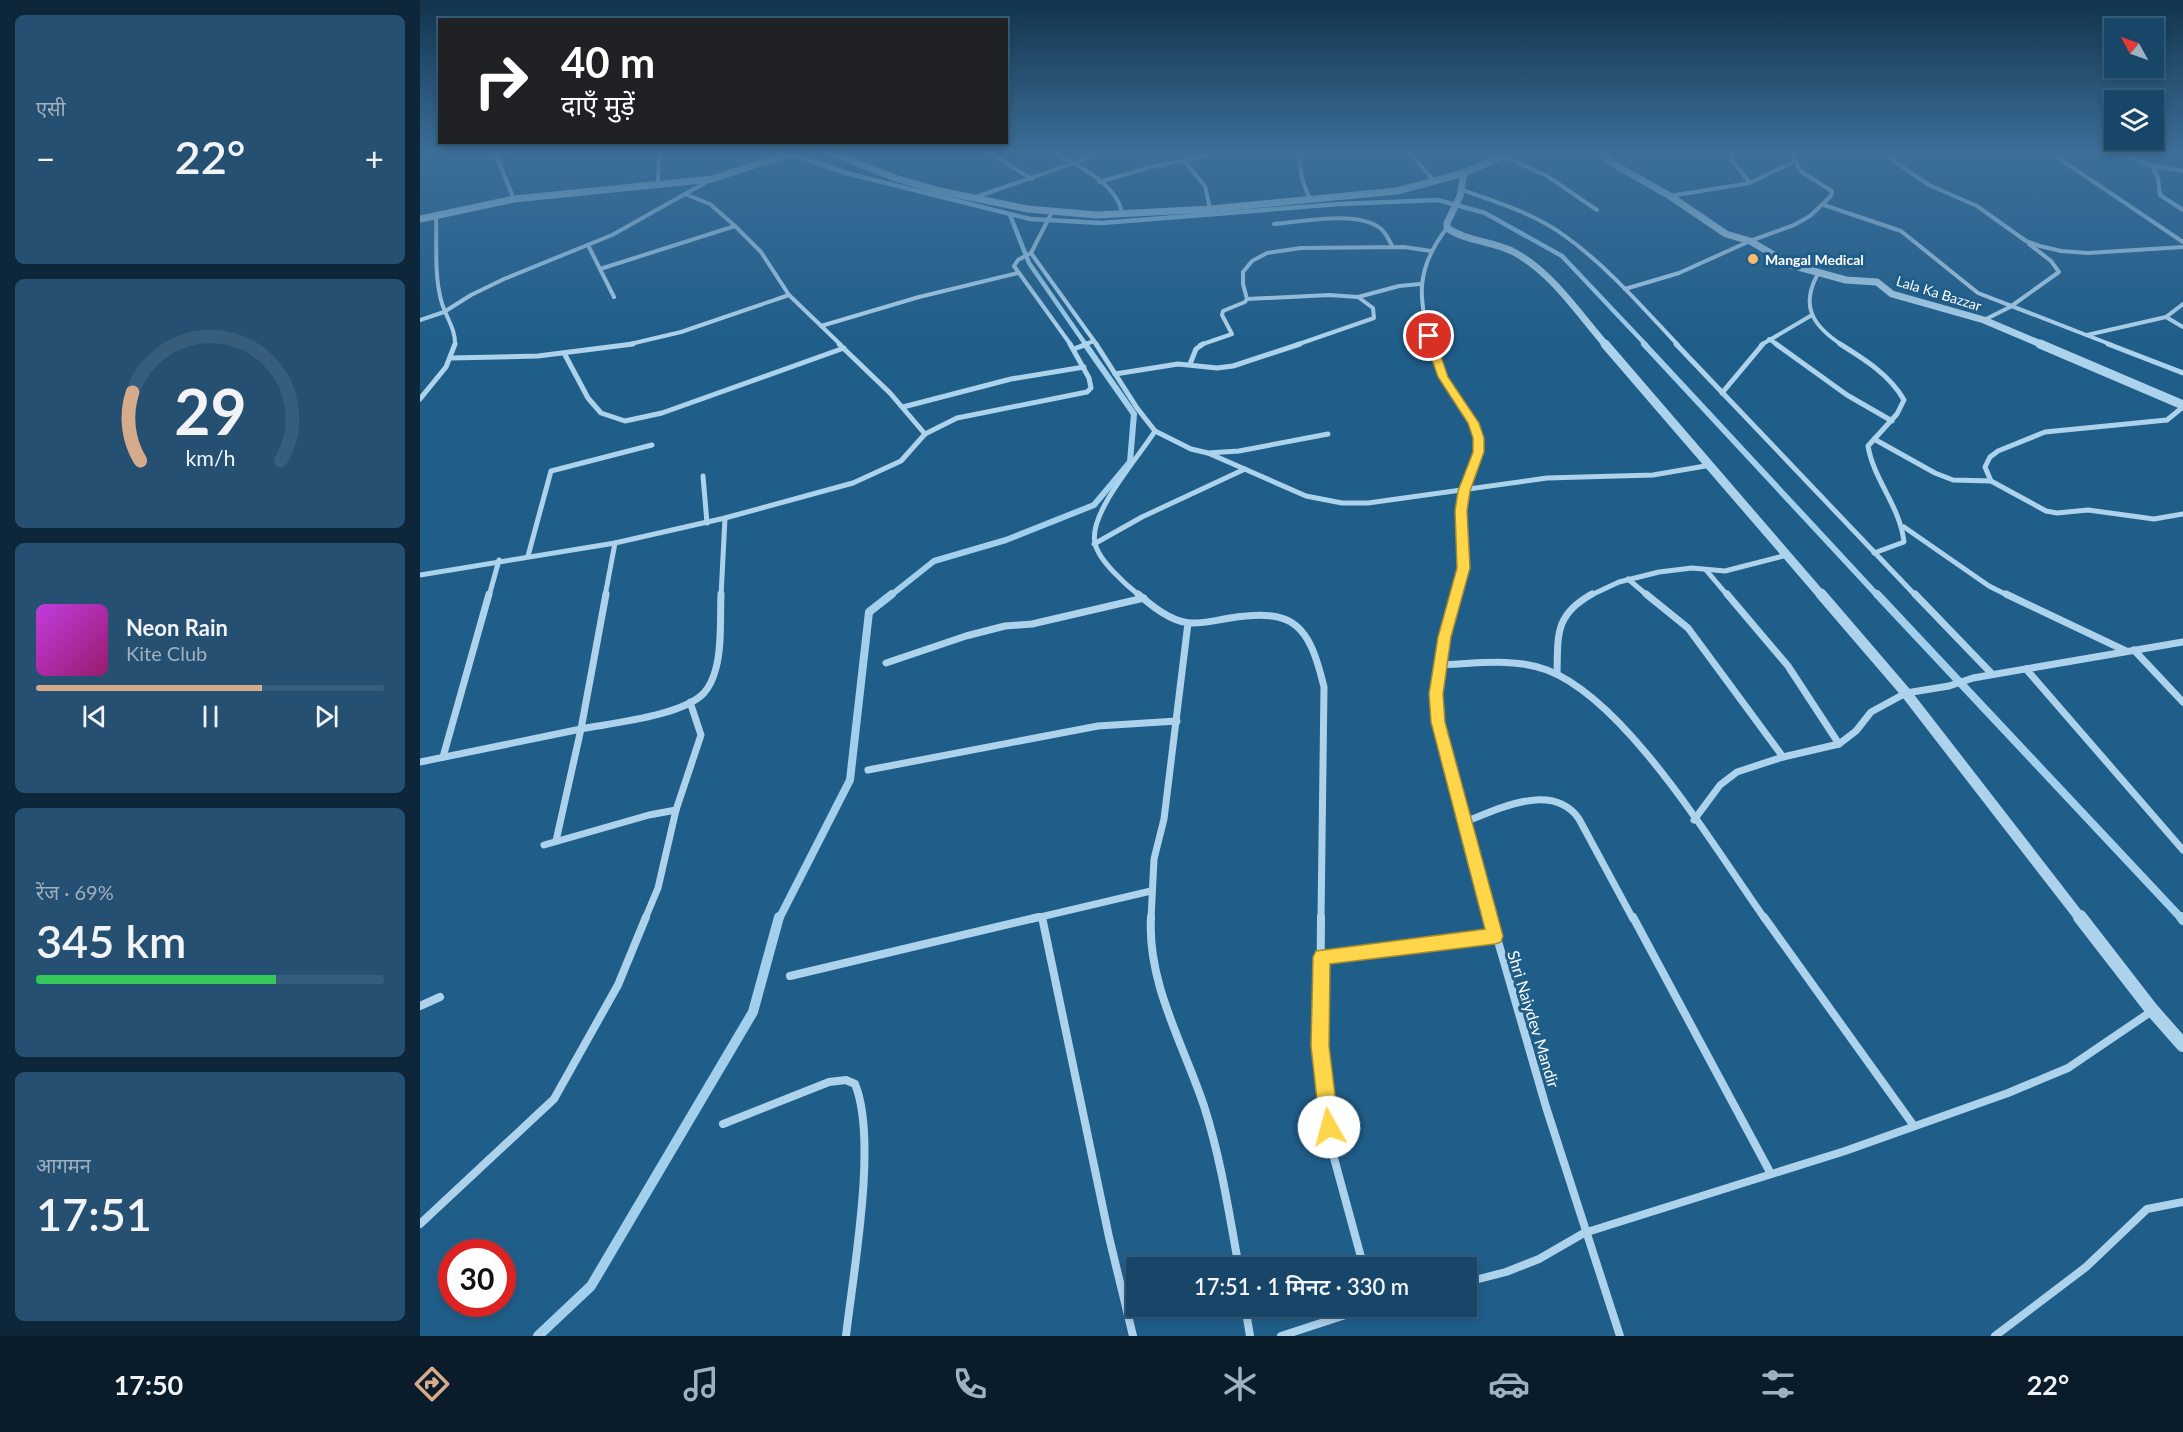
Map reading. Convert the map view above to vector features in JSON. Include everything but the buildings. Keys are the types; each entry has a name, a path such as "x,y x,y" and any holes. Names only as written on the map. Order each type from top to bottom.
{"street":[{"path":"420,219 444,213"},
{"path":"420,321 444,312 504,279 612,235 651,213"},
{"path":"721,213 761,252 789,295 903,407 925,434"},
{"path":"1042,213 1132,213"},
{"path":"1453,213 1447,228 1458,235 1510,250 1527,259 1543,272 1906,693 2152,1010 2183,1045"},
{"path":"1525,213 1564,235 1607,270 1992,675"},
{"name":"Lala Ka Bazzar","path":"1696,213 1726,234 1750,241 1791,265 1846,280 1877,282 1892,294 1984,320 2183,406"},
{"path":"1624,289 1679,273 1750,241 1794,225 1813,213"},
{"path":"1849,213 1901,231 1937,259 1965,285 1978,293 2183,372"},
{"path":"1984,320 2010,307 2059,272 2051,261 1987,213"},
{"path":"2140,213 2183,242"},
{"path":"420,399 451,358 455,344 454,330 444,312 439,286 436,215"},
{"path":"420,575 499,560 615,543 725,519 853,483 887,469 901,461 925,434 940,425 977,412 1087,392 1092,383 1074,349 1014,266 1018,260 1030,254 1050,215"},
{"path":"1274,224 1353,219 1378,227 1393,247"},
{"path":"600,269 735,226"},
{"name":"Shri Naiydev Mandir","path":"1447,228 1431,251 1420,284 1432,350 1443,377 1473,423 1478,438 1479,452 1464,491 1461,511 1464,568 1459,594 1444,637 1438,665 1436,694 1438,722 1495,936 1584,1233 1620,1336"},
{"path":"2026,241 2061,251 2088,253 2183,247"},
{"path":"588,245 614,297"},
{"path":"1247,299 1242,273 1252,261 1266,253 1322,247 1358,249 1393,247 1431,251"},
{"path":"1030,254 1094,341 1155,431 1191,449 1208,453 1306,496 1342,503 1368,503 1547,478 1653,475 1711,465"},
{"path":"1819,272 1809,286 1812,315 1823,332 1891,381 1901,391 1904,400 1892,421 1868,446 1868,453 1904,527 1904,542 1874,552"},
{"path":"821,326 919,297 1018,273"},
{"path":"1190,364 1191,356 1199,345 1232,334 1222,315 1223,311 1239,306 1247,299 1329,295 1358,297 1399,286 1420,284"},
{"path":"451,358 500,359 564,353 648,340 680,332 789,295"},
{"path":"1115,374 1190,364 1217,368 1233,366 1370,321 1374,318 1373,308 1358,297"},
{"path":"2087,336 2166,317 2183,304"},
{"path":"1722,393 1768,339 1812,315"},
{"path":"2166,317 2183,327"},
{"path":"1768,339 1847,395 1892,421"},
{"path":"1074,349 1094,341"},
{"path":"564,353 588,398 601,413 625,421 662,413 844,348"},
{"path":"903,407 1011,379 1084,367"},
{"path":"1991,481 1985,467 1990,457 1998,451 2045,432 2167,420 2183,406"},
{"path":"1155,431 1144,452 1104,508 1096,525 1094,544 1108,564 1144,598 1172,618 1188,623 1265,614 1282,616 1296,623 1309,637 1324,687 1320,1046 1331,1148 1361,1257"},
{"path":"1208,453 1239,451 1329,434"},
{"path":"1874,439 1953,480 1991,481 2046,511 2057,513 2088,510 2154,519 2183,514"},
{"path":"528,556 551,471 652,445"},
{"path":"1094,544 1142,518 1245,469"},
{"path":"703,476 707,522"},
{"path":"420,762 675,709 703,694 710,686 717,666 725,519"},
{"path":"1904,527 1989,586 2130,651 2183,702"},
{"path":"556,842 581,729 615,543"},
{"path":"1557,674 1558,635 1561,621 1571,607 1588,596 1628,579 1675,570 1737,569 1788,555"},
{"path":"442,757 499,560"},
{"path":"1706,570 1788,666 1839,744"},
{"path":"1628,579 1688,628 1783,757"},
{"path":"886,663 966,636 1005,626 1032,624 1144,598"},
{"path":"1188,623 1164,819 1154,858 1150,931 1156,976 1203,1102 1219,1154 1237,1257"},
{"path":"1694,820 1720,785 1737,771 1839,744 1856,731 1871,712 1906,693 1949,686 1973,678 2183,642"},
{"path":"1438,665 1529,664 1557,674 1588,692 1614,717 1694,820 1914,1126"},
{"path":"2026,669 2183,850"},
{"path":"420,1224 554,1099 618,985 658,888 676,810 701,735 690,702"},
{"path":"868,770 1098,726 1177,721"},
{"path":"1465,822 1522,802 1543,798 1564,804 1573,810 1771,1174"},
{"path":"544,845 649,814 676,810"},
{"path":"790,976 1151,891"},
{"path":"1042,917 1109,1237 1133,1336"},
{"path":"1322,957 1495,936"},
{"path":"420,1006 440,997"},
{"path":"1477,1279 1539,1259 1584,1233 1914,1126 2068,1068 2152,1010"},
{"path":"723,1124 829,1082 846,1079 855,1084 861,1093 864,1147 856,1251 846,1336"},
{"path":"1995,1336 2086,1267 2147,1209 2183,1203"},
{"path":"1247,1317 1250,1336"},
{"path":"1281,1336 1339,1317"}],"waterway":[{"path":"1007,213 1030,219 1102,223 1222,213"},
{"path":"1486,213 1562,256 1646,345"},
{"path":"1010,215 1029,263 1086,345"},
{"path":"890,596 934,561 1006,540 1094,505 1130,462 1134,414 1085,344"},
{"path":"1644,344 1878,596"},
{"path":"779,919 850,780 869,612 892,594"},
{"path":"1877,594 2182,919"},
{"path":"538,1336 591,1286 753,1012 779,917"}],"place":[{"name":"Mangal Medical","path":"1753,259"}],"route":[{"path":"1329,1127 1320,1046 1322,957 1495,936 1438,722 1436,694 1438,665 1444,637 1462,581 1464,568 1461,511 1464,491 1479,452 1478,438 1473,423 1443,377 1429,336"}]}
